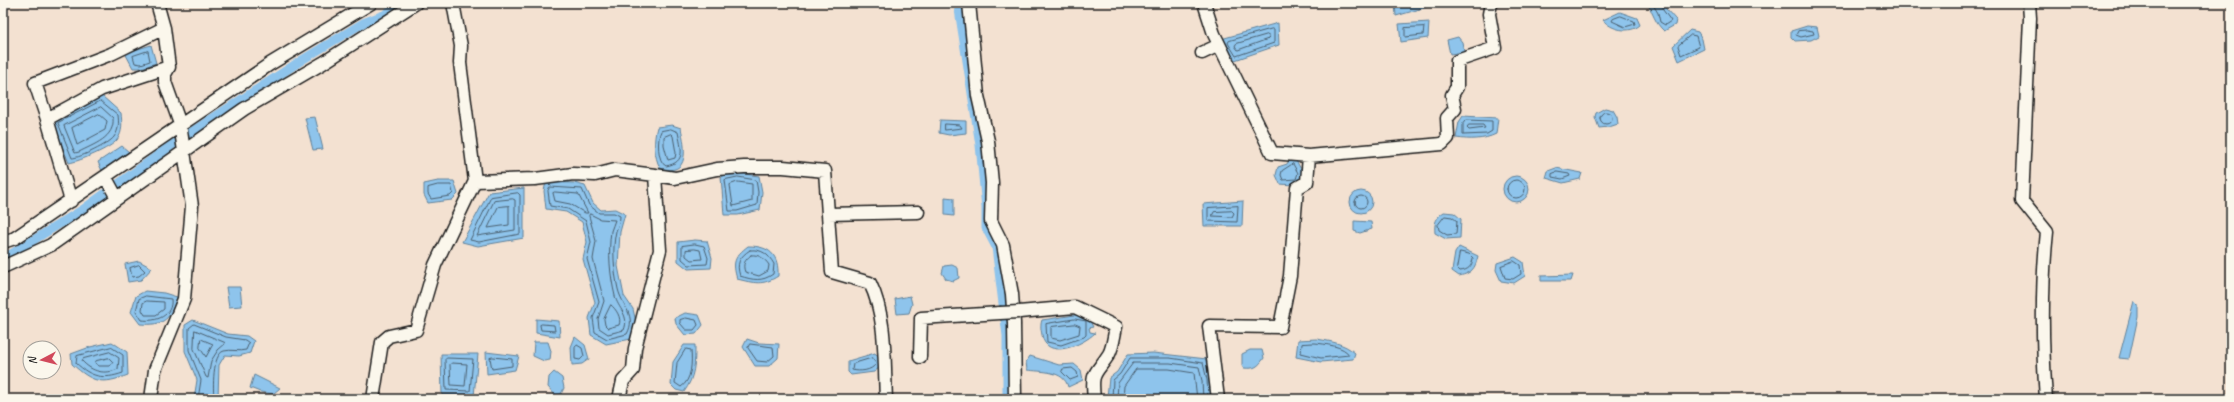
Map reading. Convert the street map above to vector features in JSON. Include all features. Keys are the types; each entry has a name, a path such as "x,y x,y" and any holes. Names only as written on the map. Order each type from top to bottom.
{"street":[{"path":"151,399 155,370 184,299 192,206 180,124 165,82 165,74 169,67 164,28 157,3"},
{"path":"3,242 15,238 106,178 180,124 270,64 372,3"},
{"path":"3,267 51,245 244,109 323,63 416,3"},
{"path":"373,399 382,342 389,336 416,330 435,265 475,181 460,63 461,46 453,3"},
{"path":"969,3 978,96 988,141 992,183 992,221 1003,245 1012,294 1015,399"},
{"path":"1204,3 1219,45 1272,153 1309,156 1442,144 1448,138 1447,118 1455,109 1452,95 1457,87 1457,61 1495,48 1489,14 1491,3"},
{"path":"2029,3 2030,18 2022,201 2047,232 2042,277 2042,324 2046,399"},
{"path":"71,201 35,83 111,54 164,28"},
{"path":"1202,53 1219,45"},
{"path":"47,119 102,89 169,67"},
{"path":"1218,399 1209,326 1280,327 1290,276 1297,188 1307,182 1309,156"},
{"path":"475,181 535,179 573,174 595,176 614,170 675,178 717,169 744,167 783,167 825,171 832,272 870,283 878,298 884,349 886,399"},
{"path":"619,399 623,380 633,370 634,348 660,250 654,175"},
{"path":"106,178 117,198"},
{"path":"828,214 918,212"},
{"path":"920,358 921,318 1075,307 1116,327 1110,353 1096,370 1092,383 1094,399"}],"water":[{"path":"1395,3 1427,3 1427,7 1396,16"},
{"path":"1647,3 1666,3 1666,9 1676,20 1675,25 1664,31 1656,21"},
{"path":"1620,12 1637,18 1640,25 1636,28 1621,30 1611,26 1603,20"},
{"path":"1429,22 1428,38 1401,42 1399,24"},
{"path":"1278,23 1279,45 1232,61 1221,39"},
{"path":"1807,26 1817,27 1819,36 1811,40 1795,41 1791,37 1791,31"},
{"path":"1690,30 1698,32 1702,39 1704,49 1679,61 1673,46"},
{"path":"1458,37 1462,42 1464,52 1450,54 1447,40"},
{"path":"151,45 156,63 141,68 133,68 125,53"},
{"path":"102,96 121,113 122,127 119,137 114,143 102,150 69,163 52,121"},
{"path":"1605,108 1613,110 1617,117 1618,124 1599,128 1595,117 1596,113"},
{"path":"1463,116 1498,118 1496,134 1477,139 1456,138 1459,122"},
{"path":"315,117 323,149 313,150 305,118"},
{"path":"940,120 966,121 966,133 949,135 939,133"},
{"path":"672,125 681,128 684,144 684,158 677,168 670,170 660,168 655,153 655,143 657,127"},
{"path":"122,146 129,152 102,171 98,162"},
{"path":"1290,159 1297,162 1303,173 1299,183 1294,185 1280,184 1276,175 1278,167 1287,164"},
{"path":"1556,168 1582,173 1580,179 1563,183 1546,178 1548,171"},
{"path":"737,173 759,176 762,192 760,210 738,215 724,215 721,176"},
{"path":"1516,176 1525,180 1529,189 1525,198 1516,202 1507,198 1503,189 1507,180"},
{"path":"438,181 454,181 458,194 452,200 428,203 424,195 424,184"},
{"path":"546,182 574,183 585,186 593,203 601,210 615,209 625,214 620,232 618,266 624,296 633,309 636,322 631,339 606,344 591,335 589,318 595,302 583,259 587,242 582,222 566,212 546,209 544,191"},
{"path":"524,188 524,238 478,246 462,242 489,192"},
{"path":"1361,191 1365,192 1371,198 1371,206 1365,212 1361,213 1357,212 1351,206 1350,202 1351,198 1357,192"},
{"path":"945,197 954,198 954,216 945,215"},
{"path":"1243,201 1242,226 1204,226 1203,204"},
{"path":"1444,212 1454,213 1461,219 1460,238 1446,239 1435,233 1436,221"},
{"path":"1354,221 1371,222 1372,229 1360,233 1354,231"},
{"path":"695,240 707,241 712,258 711,268 688,269 678,261 678,242"},
{"path":"748,246 756,246 772,253 777,262 778,276 768,281 758,283 737,279 735,260"},
{"path":"1459,247 1478,256 1476,264 1472,270 1459,276 1452,271 1455,253"},
{"path":"1515,257 1523,262 1525,276 1514,283 1501,281 1496,270 1497,263"},
{"path":"139,261 152,268 141,280 128,282 125,264"},
{"path":"952,265 958,268 959,278 953,281 946,279 942,273 944,266"},
{"path":"1573,275 1571,281 1541,281 1541,276"},
{"path":"226,287 240,287 242,306 229,307"},
{"path":"145,291 164,293 177,297 172,311 165,320 155,324 140,324 131,312 136,296"},
{"path":"910,296 912,304 909,313 897,314 895,299"},
{"path":"2134,301 2138,305 2138,317 2129,359 2119,358"},
{"path":"685,313 699,315 703,325 696,334 685,335 676,324 675,318"},
{"path":"1075,315 1088,317 1093,327 1089,328 1090,332 1095,333 1082,342 1066,348 1057,349 1050,347 1045,343 1041,329 1042,320"},
{"path":"536,319 559,321 560,337 536,333"},
{"path":"193,320 228,334 247,336 254,341 250,353 239,356 225,355 219,365 218,399 194,399 197,380 185,351 185,325"},
{"path":"575,337 585,345 589,359 582,364 572,365 571,347"},
{"path":"747,339 759,343 779,344 778,358 769,366 755,366 743,347"},
{"path":"1316,339 1336,343 1346,347 1355,353 1353,359 1321,362 1296,357 1298,340"},
{"path":"112,342 127,352 128,375 111,380 98,380 86,375 72,364 71,354 90,347"},
{"path":"534,342 548,342 551,351 550,360 544,361 533,356"},
{"path":"684,345 695,345 692,375 684,392 676,390 671,385 673,362"},
{"path":"1250,350 1262,350 1264,358 1256,367 1244,368 1242,365 1242,354"},
{"path":"486,352 519,356 515,370 487,374"},
{"path":"875,353 880,359 880,367 874,372 851,375 848,372 848,361"},
{"path":"1153,353 1207,359 1211,380 1212,399 1110,399 1107,397 1109,378 1117,372 1128,354"},
{"path":"441,354 478,354 474,396 442,395"},
{"path":"1030,356 1059,365 1074,364 1081,370 1083,380 1068,387 1066,381 1062,377 1051,373 1027,370 1026,362"},
{"path":"554,372 562,378 564,388 561,394 555,395 548,387 549,377"},
{"path":"254,375 280,388 273,394 260,392 250,388"}],"waterway":[{"path":"187,135 302,60 363,23 384,15 400,3"},
{"path":"958,3 980,145 986,208 986,228 996,247 1007,336 1007,399"},
{"path":"3,259 85,208 179,140"}]}
